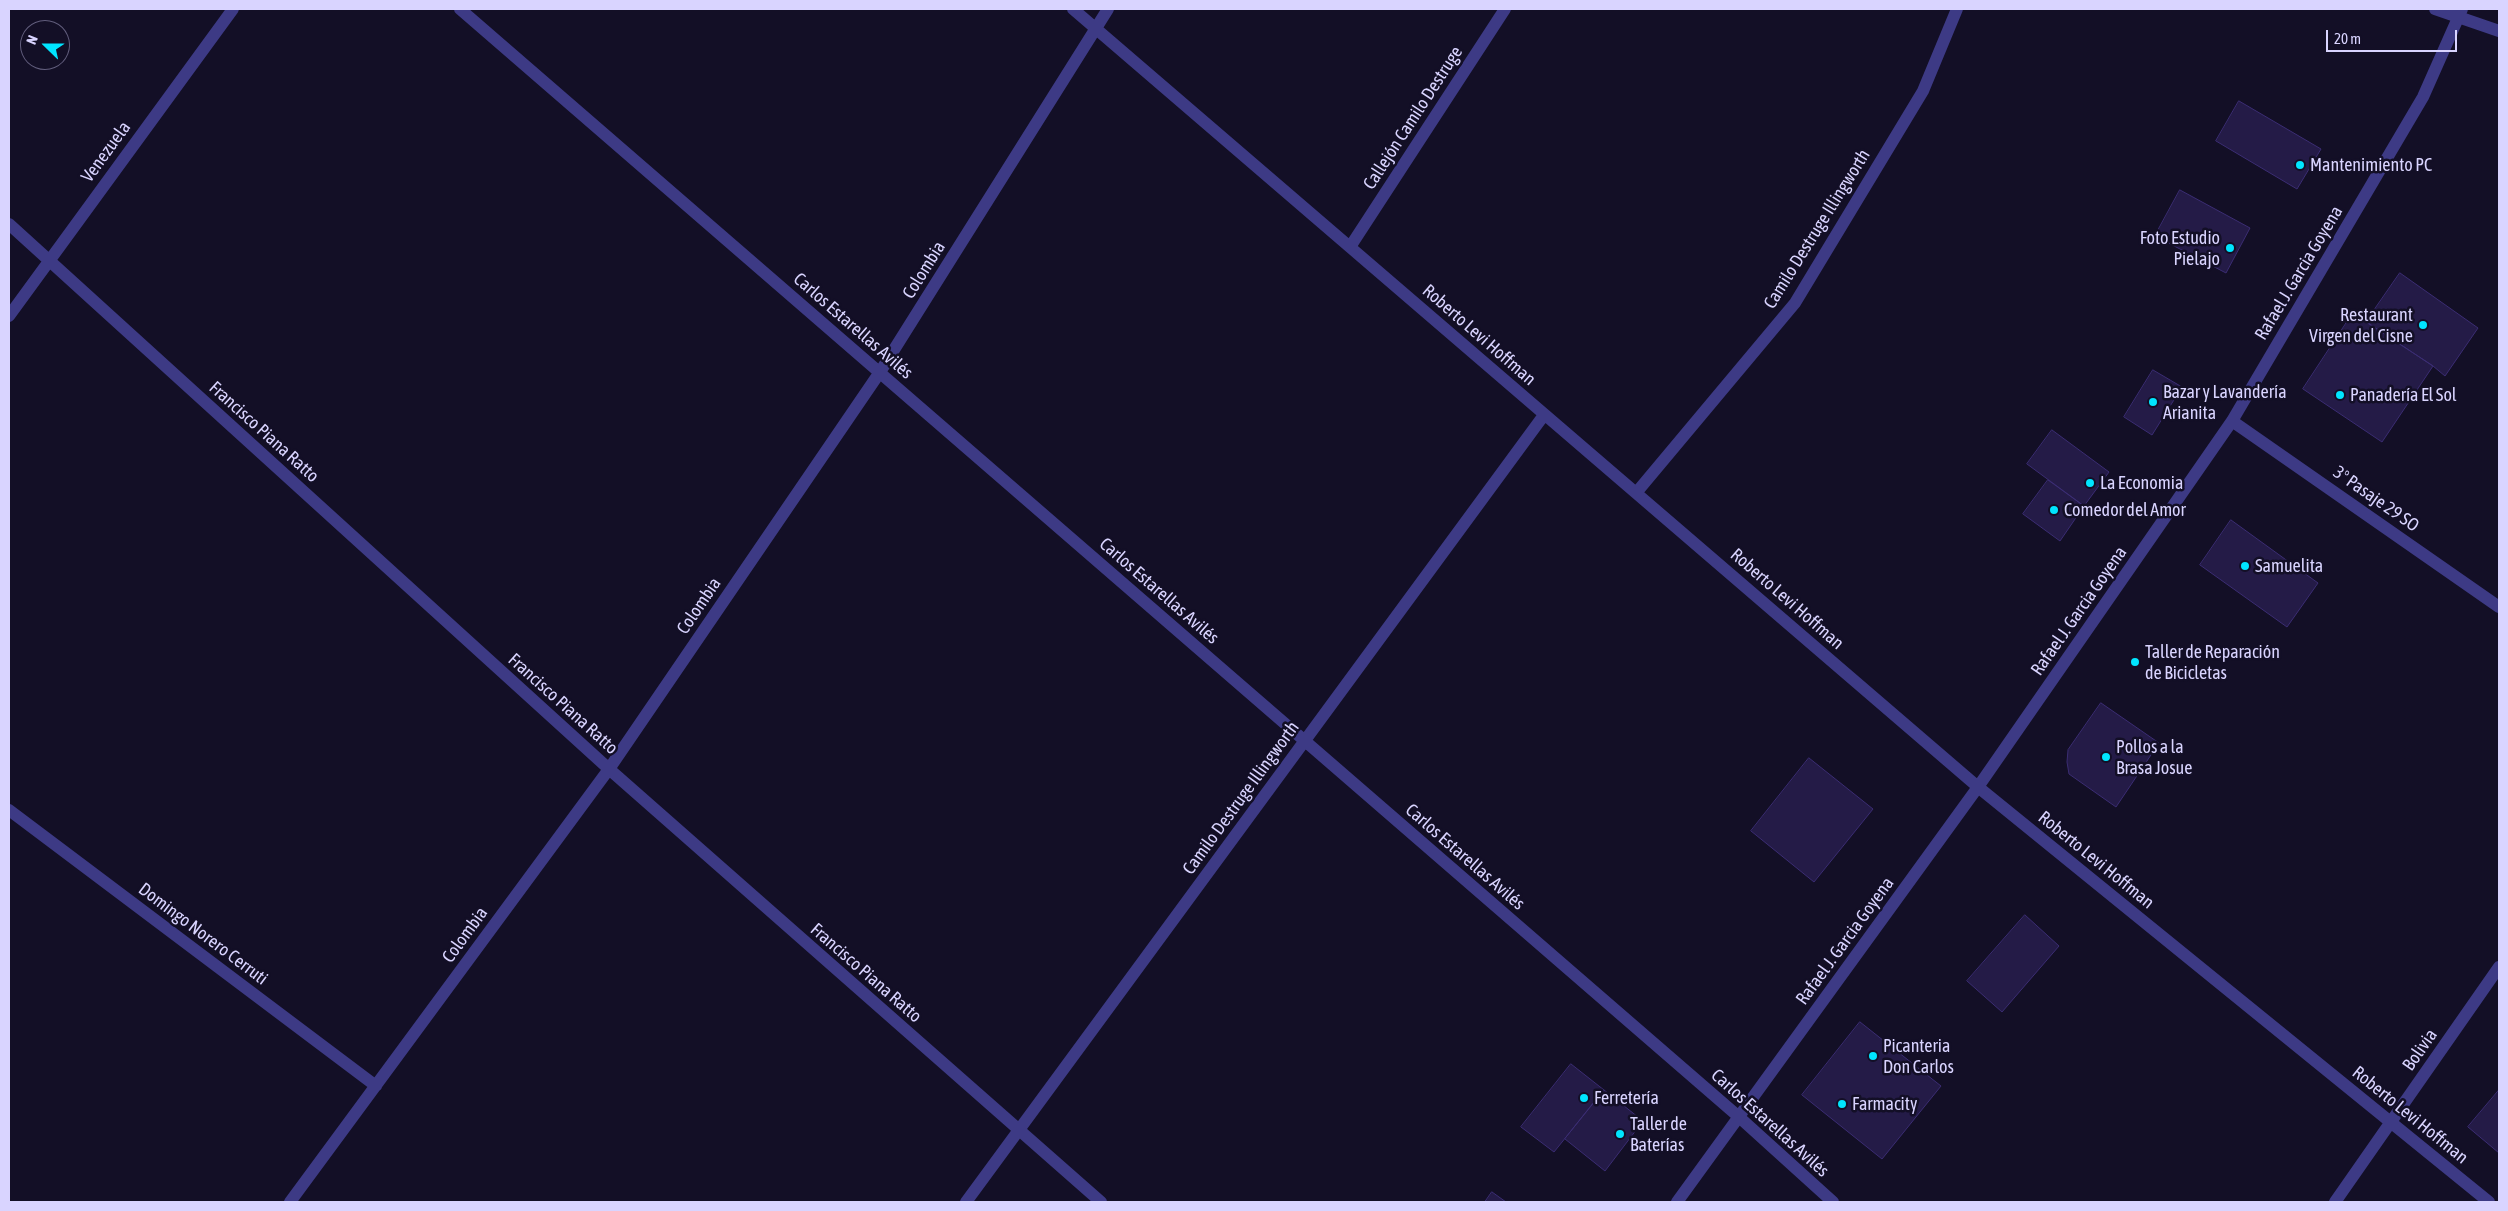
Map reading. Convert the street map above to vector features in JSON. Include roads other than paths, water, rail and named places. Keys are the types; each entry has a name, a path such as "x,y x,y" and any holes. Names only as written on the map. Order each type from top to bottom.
{"street":[{"name":"Venezuela","path":"9,316 232,9"},
{"name":"Carlos Estarellas Avilés","path":"460,9 1739,1116 1833,1202"},
{"name":"Roberto Levi Hoffman","path":"1073,9 1978,787 2489,1202"},
{"name":"Colombia","path":"290,1202 609,769 880,372 1108,9"},
{"name":"Callejón Camilo Destruge","path":"1350,247 1506,9"},
{"name":"Camilo Destruge Illingworth","path":"1636,493 1795,303 1923,90 1957,9"},
{"path":"2435,9 2460,13 2499,31"},
{"name":"Rafael J. Garcia Goyena","path":"1677,1202 1978,787 2232,421 2423,97 2460,13"},
{"name":"Francisco Piana Ratto","path":"9,224 609,769 1018,1131 1102,1202"},
{"name":"Camilo Destruge Illingworth","path":"966,1202 1544,414"},
{"name":"3º Pasaje 29 SO","path":"2232,421 2499,607"},
{"name":"Domingo Norero Cerruti","path":"9,810 376,1086"},
{"name":"Bolivia","path":"2335,1202 2499,967"}],"place":[{"name":"Mantenimiento PC","path":"2300,165"},
{"name":"Foto Estudio Pielajo","path":"2230,248"},
{"name":"Restaurant Virgen del Cisne","path":"2423,325"},
{"name":"Panadería El Sol","path":"2340,395"},
{"name":"Bazar y Lavandería Arianita","path":"2153,402"},
{"name":"La Economia","path":"2090,483"},
{"name":"Comedor del Amor","path":"2054,510"},
{"name":"Samuelita","path":"2245,566"},
{"name":"Taller de Reparación de Bicicletas","path":"2135,662"},
{"name":"Pollos a la Brasa Josue","path":"2106,757"},
{"name":"Picanteria Don Carlos","path":"1873,1056"},
{"name":"Ferretería","path":"1584,1098"},
{"name":"Farmacity","path":"1842,1104"},
{"name":"Taller de Baterías","path":"1620,1134"}]}
